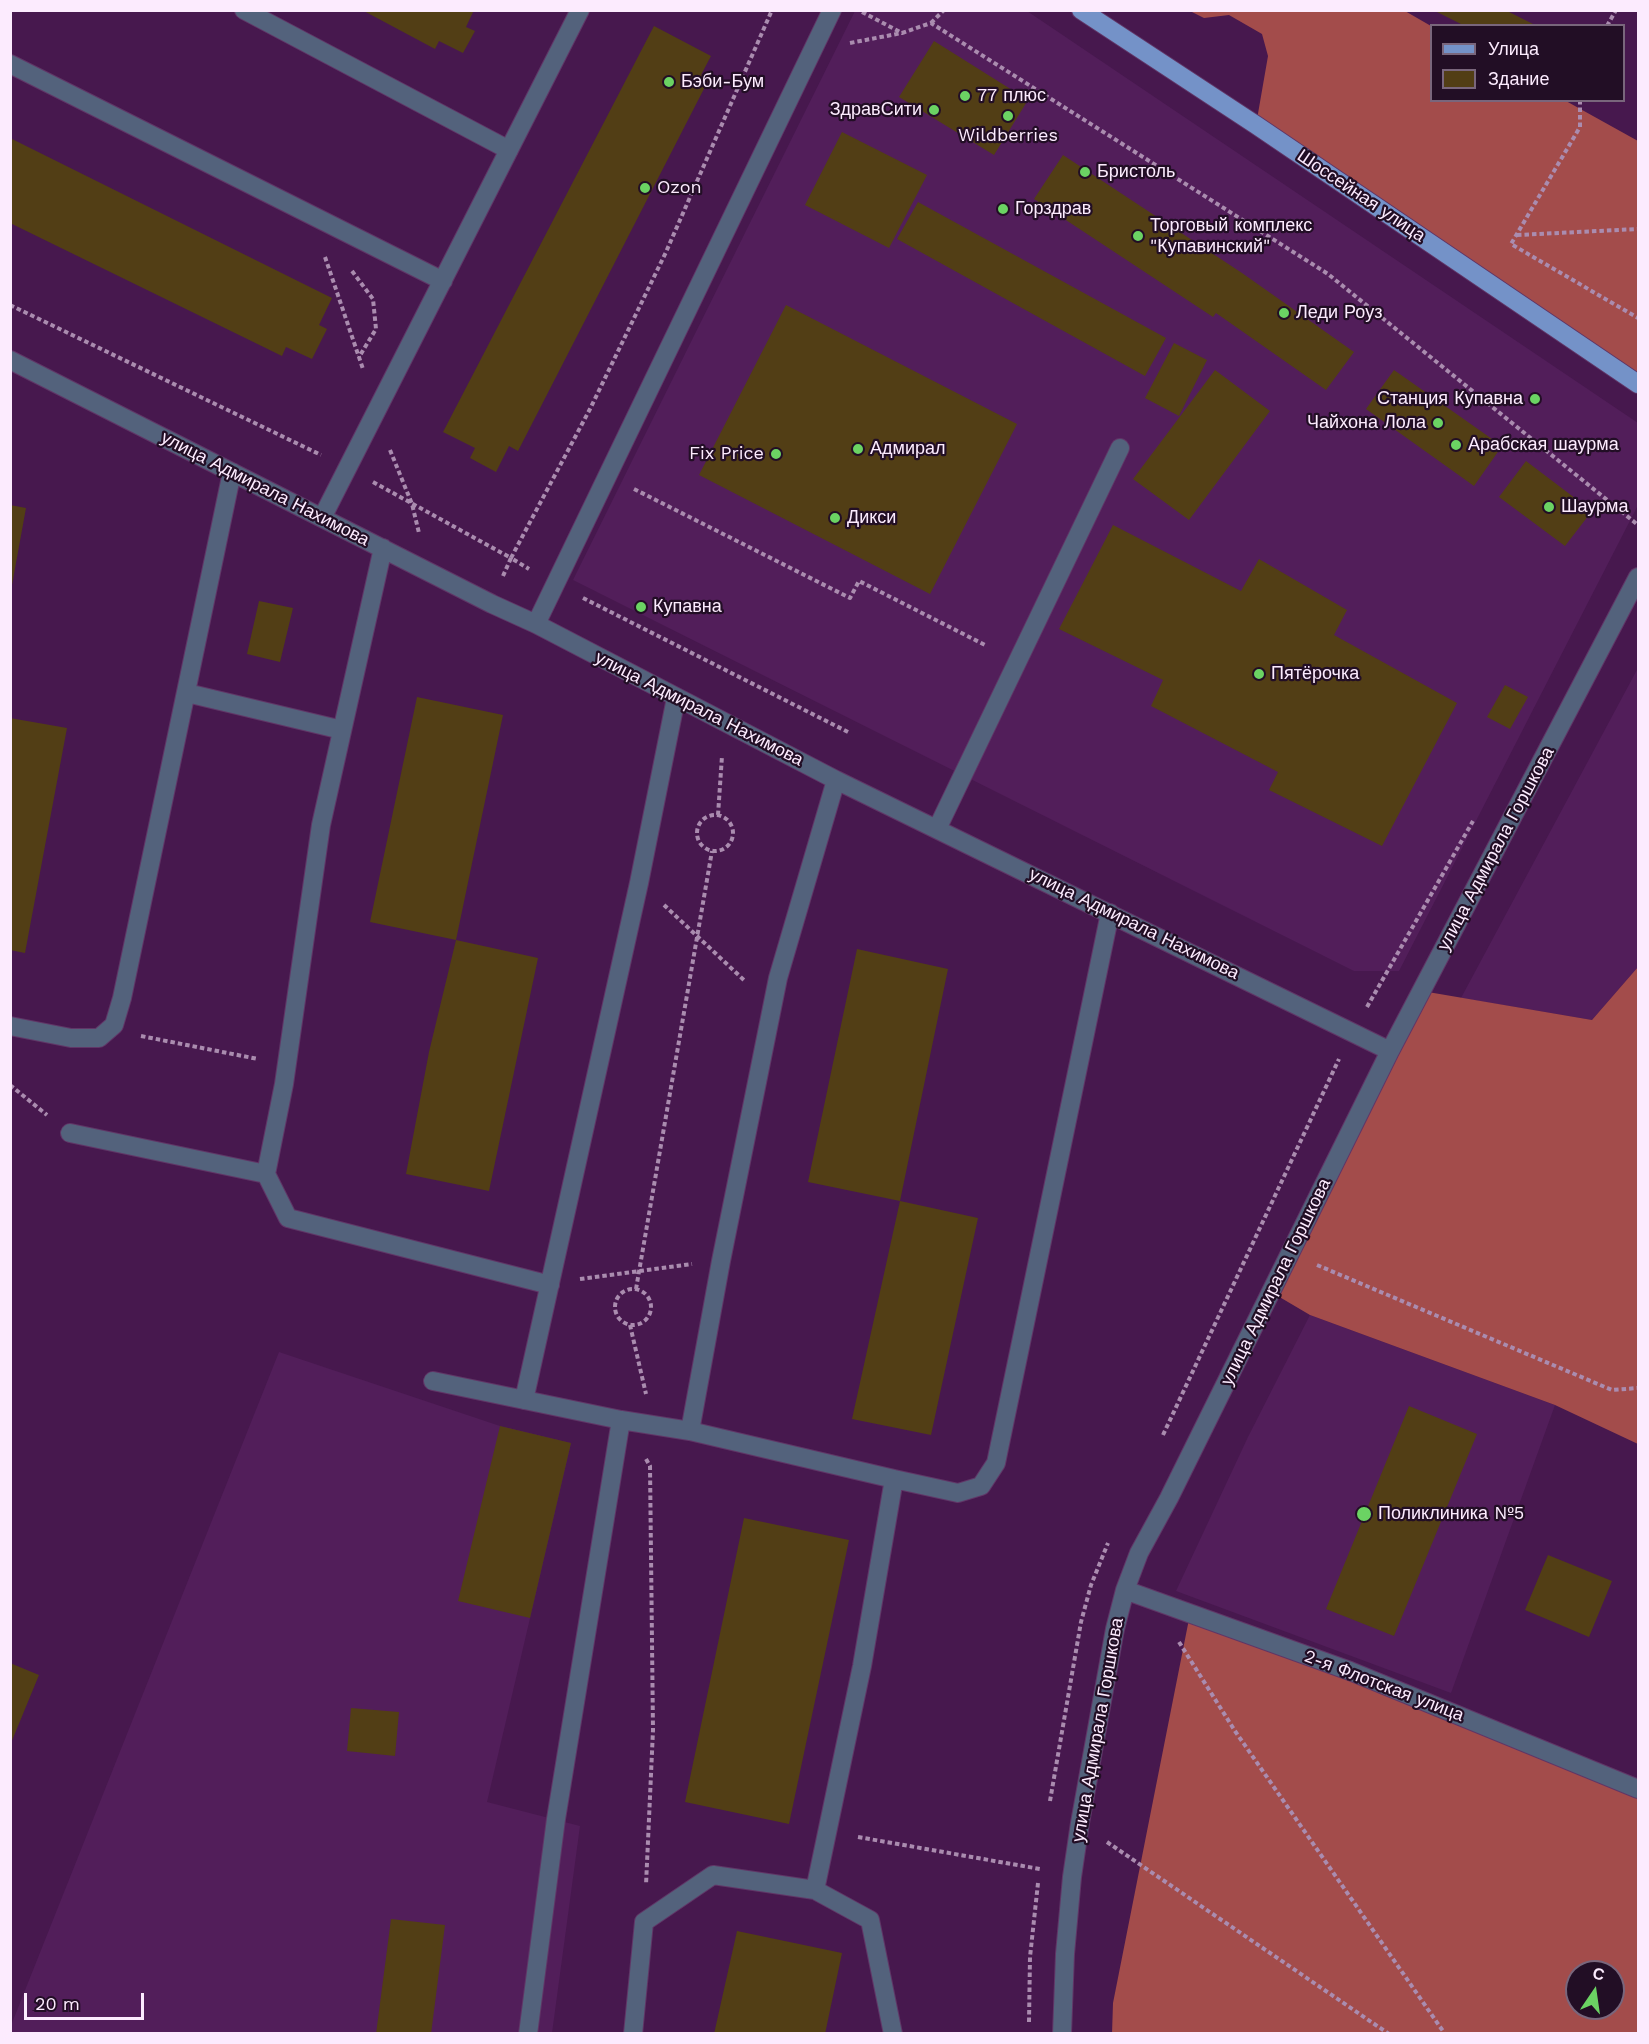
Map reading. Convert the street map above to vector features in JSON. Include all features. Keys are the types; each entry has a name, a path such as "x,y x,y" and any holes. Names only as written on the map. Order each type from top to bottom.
{"main road":[{"name":"Шоссейная улица","path":"1081,10 1256,125 1638,384"}],"street":[{"path":"244,10 509,150"},
{"path":"322,518 580,10"},
{"path":"536,624 832,10"},
{"path":"10,64 443,281"},
{"name":"улица Адмирала Нахимова","path":"10,360 492,604 536,624 836,780 1390,1051"},
{"path":"937,829 1120,448"},
{"path":"10,1026 71,1038 99,1038 114,1025 122,998 232,472"},
{"path":"383,548 321,825 287,1065 266,1174 288,1218 550,1284"},
{"name":"улица Адмирала Горшкова","path":"1062,2034 1065,1954 1072,1876 1080,1823 1115,1629 1125,1590 1139,1553 1169,1498 1390,1051 1638,577"},
{"path":"187,693 342,730"},
{"path":"524,1400 639,882 676,698"},
{"path":"690,1431 720,1261 778,978 836,780"},
{"path":"433,1381 621,1420 690,1431 958,1493 981,1486 996,1464 1110,913"},
{"path":"70,1133 266,1174"},
{"path":"528,2034 556,1819 621,1420"},
{"path":"815,1890 862,1666 894,1479"},
{"name":"2-я Флотская улица","path":"1125,1590 1350,1671 1460,1714 1638,1789"},
{"path":"633,2034 644,1922 713,1875 815,1890 870,1920 893,2034"}],"path":[{"path":"666,252 772,10"},
{"path":"852,33 847,44 902,33 931,23 944,10"},
{"path":"1608,24 1616,10"},
{"path":"858,23 862,11 902,33"},
{"path":"931,23 1328,274 1638,525"},
{"path":"1580,102 1580,127 1511,244 1638,318"},
{"path":"1517,235 1638,229"},
{"path":"325,256 334,261"},
{"path":"344,266 353,271 373,299 376,329 359,357"},
{"path":"628,486 850,598 859,580 985,645"},
{"path":"575,594 848,732"},
{"path":"718,815 722,755"},
{"path":"718,815 732,825 734,835 725,849 712,851 702,846 697,837 697,831 700,822 705,817 718,815"},
{"path":"636,1289 712,851"},
{"path":"639,882 753,989"},
{"path":"108,1030 287,1065"},
{"path":"10,1085 70,1133"},
{"path":"1290,1254 1612,1390 1638,1388"},
{"path":"550,1284 640,1269 720,1261"},
{"path":"629,1288 646,1294 652,1308 646,1320 637,1325 630,1325 616,1314 614,1304 623,1291 629,1288"},
{"path":"630,1325 653,1425"},
{"path":"621,1420 650,1466 652,1730 644,1922"},
{"path":"1152,1600 1236,1731 1445,2034"},
{"path":"1080,1823 1389,2034"},
{"path":"827,1832 1040,1869"}],"shaded area":[{"path":"855,11 1027,11 1638,423 1638,505 1399,971 1354,971 573,580"},
{"path":"1190,11 1405,11 1430,25 1430,102 1568,102 1638,141 1638,384 1256,125 1268,56 1262,34 1229,15 1204,18"},
{"path":"1638,668 1638,967 1592,1020 1461,998"},
{"path":"1638,967 1638,1444 1555,1405 1310,1315 1271,1292 1422,991 1592,1020"},
{"name":"Поликлиника №5","path":"1310,1315 1555,1405 1451,1693 1176,1591 1248,1437"},
{"path":"279,1352 500,1426 571,1443 487,1802 580,1826 552,2033 11,2034 10,2028"},
{"path":"1190,1614 1638,1790 1638,2033 1112,2034 1113,2003"}],"building":[{"path":"362,10 474,10 466,27 475,31 463,53 439,41 435,49"},
{"path":"1433,10 1505,10 1533,24 1461,24"},
{"path":"654,26 711,56 701,75 709,79 518,451 509,446 496,472 470,458 475,448 443,432"},
{"path":"934,41 1028,100 994,155 899,97"},
{"path":"842,132 927,175 889,248 805,205"},
{"path":"10,138 332,298 319,325 327,329 312,359 286,347 282,356 10,223"},
{"name":"Торговый комплекс \"Купавинский\"","path":"1063,155 1242,273 1354,352 1326,390 1216,313 1213,317 1034,199"},
{"path":"918,202 1166,338 1145,376 897,239"},
{"name":"Адмирал","path":"786,305 1017,424 930,594 699,475"},
{"path":"1174,343 1207,360 1179,416 1145,398"},
{"path":"1215,370 1270,411 1189,520 1133,479"},
{"path":"1394,370 1502,446 1474,486 1366,409"},
{"path":"1526,461 1592,511 1565,546 1499,497"},
{"path":"10,505 26,508 12,585 10,585"},
{"path":"1113,525 1241,591 1259,559 1347,610 1334,635 1457,703 1382,846 1269,790 1278,772 1151,706 1163,680 1059,629"},
{"path":"259,601 293,608 280,662 247,654"},
{"path":"1505,685 1528,697 1510,729 1487,717"},
{"path":"417,697 503,715 456,940 370,922"},
{"path":"10,718 67,728 25,953 10,950"},
{"path":"456,940 538,958 489,1191 406,1174 429,1052"},
{"path":"857,949 948,969 900,1201 808,1182"},
{"path":"900,1201 978,1218 931,1435 852,1419"},
{"path":"1409,1406 1477,1434 1394,1636 1326,1609"},
{"path":"500,1426 571,1443 530,1618 458,1601"},
{"path":"744,1518 849,1540 789,1824 685,1802"},
{"path":"1548,1555 1612,1581 1589,1637 1525,1610"},
{"path":"10,1663 39,1675 11,1743 10,1743"},
{"path":"351,1708 399,1712 395,1756 347,1751"},
{"path":"391,1919 445,1925 431,2034 376,2034"},
{"path":"737,1931 842,1953 825,2034 714,2034"}],"place":[{"name":"Бэби-Бум","path":"669,82"},
{"name":"77 плюс","path":"965,96"},
{"name":"ЗдравСити","path":"934,110"},
{"name":"Wildberries","path":"1008,116"},
{"name":"Бристоль","path":"1085,172"},
{"name":"Ozon","path":"645,188"},
{"name":"Горздрав","path":"1003,209"},
{"name":"Торговый комплекс \"Купавинский\"","path":"1138,236"},
{"name":"Леди Роуз","path":"1284,313"},
{"name":"Станция Купавна","path":"1535,399"},
{"name":"Чайхона Лола","path":"1438,423"},
{"name":"Арабская шаурма","path":"1456,445"},
{"name":"Адмирал","path":"858,449"},
{"name":"Fix Price","path":"776,454"},
{"name":"Шаурма","path":"1549,507"},
{"name":"Дикси","path":"835,518"},
{"name":"Купавна","path":"641,607"},
{"name":"Пятёрочка","path":"1259,674"},
{"name":"Поликлиника №5","path":"1364,1514"}]}
